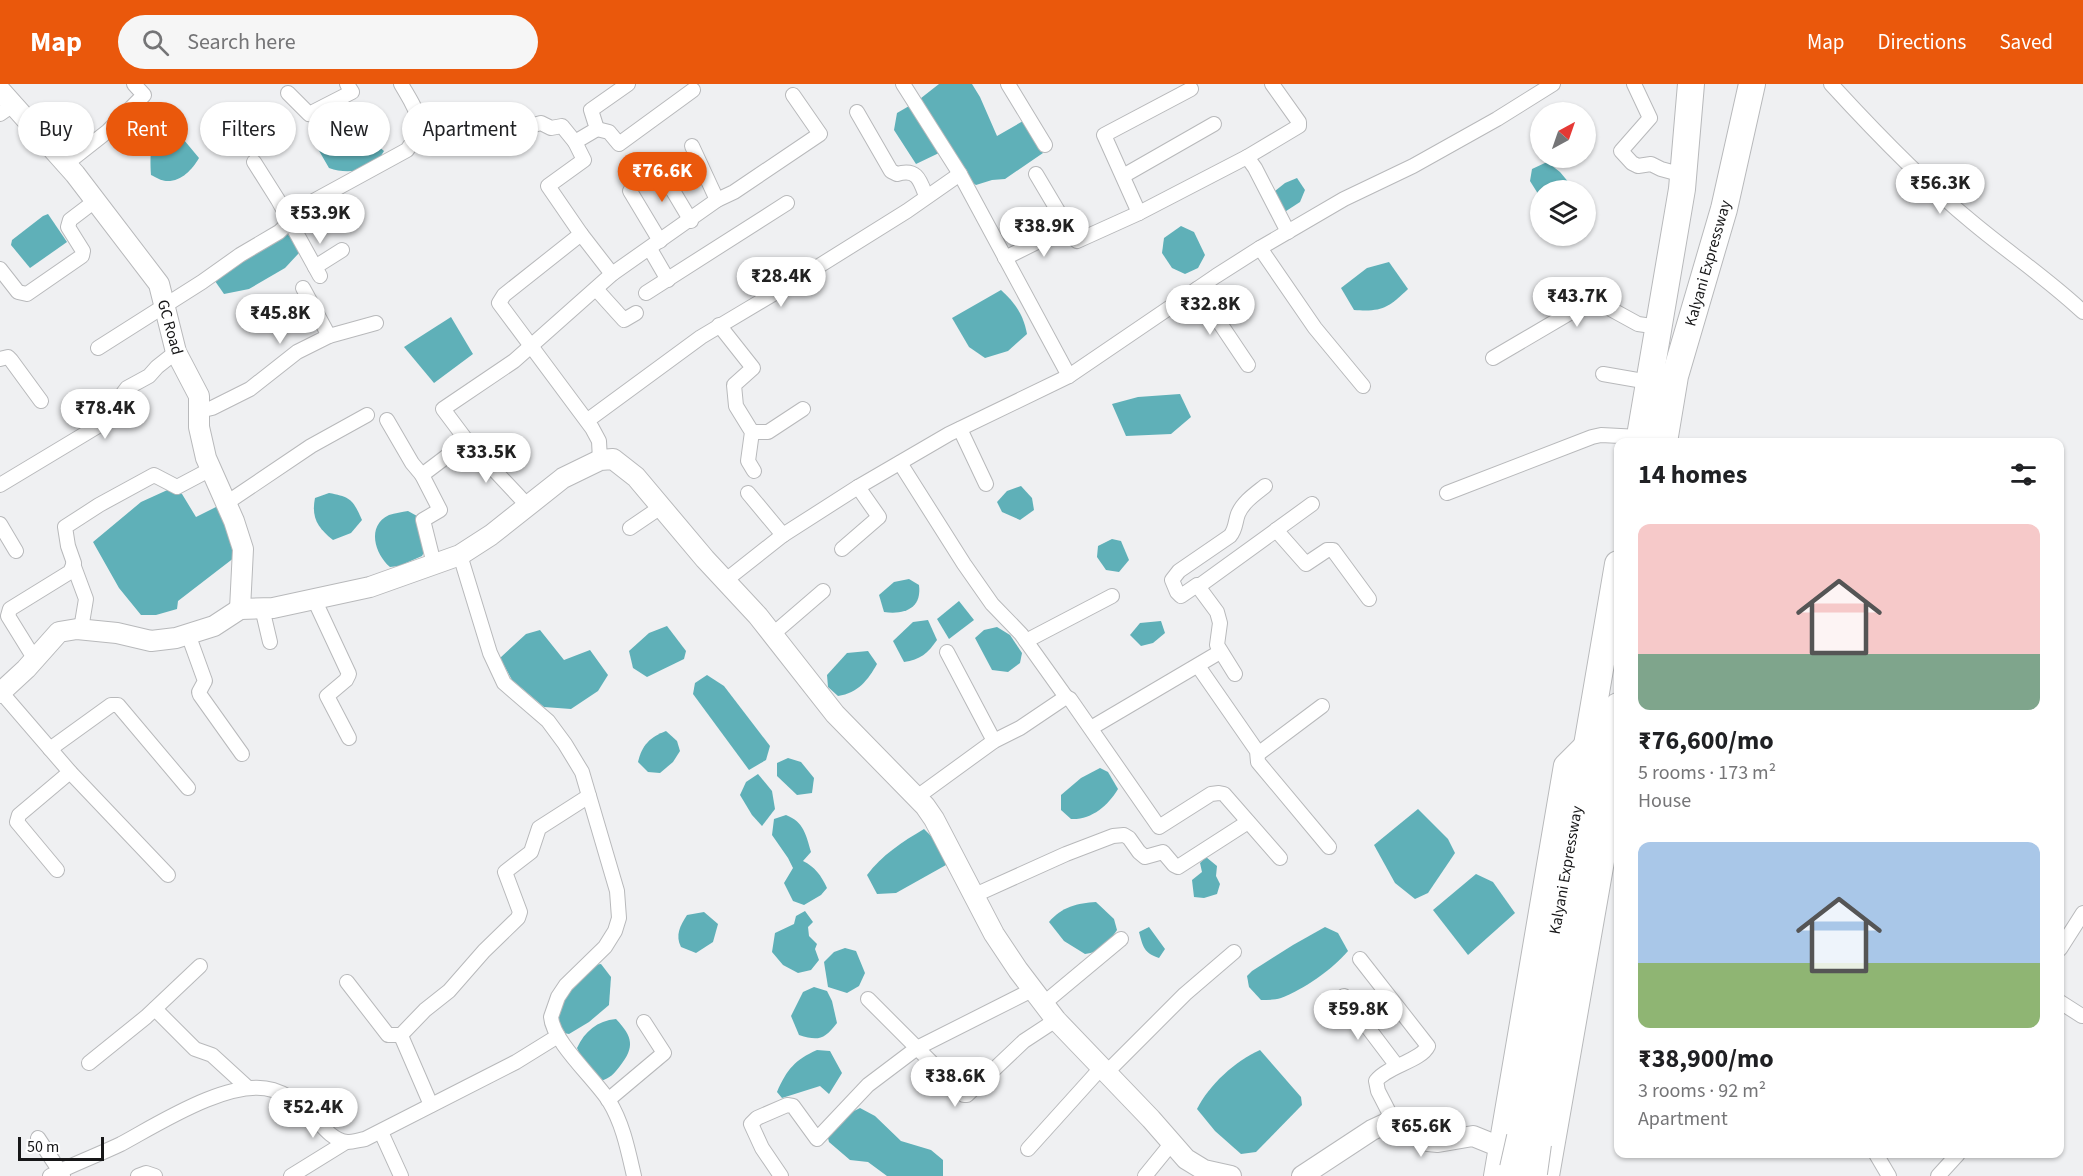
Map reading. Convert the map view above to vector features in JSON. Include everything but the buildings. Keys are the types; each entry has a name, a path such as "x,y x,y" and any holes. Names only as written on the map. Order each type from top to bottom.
{"highway":[{"name":"Kalyani Expressway","path":"1648,438 1649,382 1683,176 1691,84"},
{"name":"Kalyani Expressway","path":"1649,438 1675,376 1724,209 1752,84"},
{"name":"Kalyani Expressway","path":"1609,752 1614,648"},
{"name":"Kalyani Expressway","path":"1524,1164 1614,726"}],"street":[{"path":"66,164 108,131 144,95 134,84"},
{"path":"288,93 309,114 352,92 347,84"},
{"path":"401,84 412,102"},
{"path":"597,129 591,110 628,84"},
{"path":"903,84 960,174 1069,376"},
{"path":"1008,84 1045,145"},
{"path":"1036,174 1077,241 1139,213 1247,157 1299,126 1299,122 1272,84"},
{"path":"1634,84 1650,118 1622,151 1632,163 1638,166 1651,164 1661,170 1683,176"},
{"path":"1831,84 1948,201 2083,312"},
{"path":"726,580 783,535 858,487 960,429 1069,376 1260,248 1344,199 1413,166 1488,124 1544,87"},
{"path":"1139,213 1104,135 1191,89"},
{"path":"575,142 597,129 609,132 619,144 693,90"},
{"path":"527,505 467,441 443,409 514,361 612,274 691,221 717,200 734,192 820,134 793,95"},
{"name":"GC Road","path":"4,103 66,164 159,284 176,352 198,396 199,427 206,458 234,521 243,549 240,609"},
{"path":"857,112 891,171 897,174 907,171 913,173 919,179 926,196"},
{"path":"538,124 551,128 562,126 575,142 584,160 548,186 612,274"},
{"path":"1123,176 1214,124"},
{"path":"692,146 717,200"},
{"path":"98,348 279,232 310,203 402,152"},
{"path":"1247,157 1288,232"},
{"path":"254,162 317,271 342,250"},
{"path":"660,169 691,221"},
{"path":"588,420 701,336 907,211 960,174"},
{"path":"630,191 668,280"},
{"path":"0,269 18,292 27,294 82,256 83,251 68,224 95,201"},
{"path":"646,293 787,203"},
{"path":"1005,258 1068,227"},
{"path":"581,234 504,295 499,303 588,420 598,441 600,460"},
{"path":"1260,248 1315,328 1363,386"},
{"path":"303,288 329,336"},
{"path":"596,289 624,320 636,313"},
{"path":"1197,289 1248,365"},
{"path":"1493,358 1590,301 1607,307 1638,324 1659,327"},
{"path":"199,411 212,408 250,389 297,352 329,336 376,323"},
{"path":"719,325 753,368 734,385 736,406 752,432 748,461 754,471"},
{"path":"0,485 108,420 115,404 127,388 149,376 176,352"},
{"path":"0,359 8,357 41,401"},
{"path":"1603,374 1649,382"},
{"path":"752,432 768,432 803,409"},
{"path":"225,504 295,457 367,415"},
{"path":"387,420 412,463 422,475 440,510 423,520 434,564"},
{"path":"960,429 986,484"},
{"path":"1447,494 1600,435 1624,438"},
{"path":"422,475 467,441"},
{"path":"168,875 70,772 0,693 26,669 59,632 81,629 117,633 151,641 214,626 240,609 273,608 370,587 460,555 491,535 562,478 600,460 614,459 625,467 773,634 835,714 917,797 933,819 994,934 1056,1020 1186,1159 1198,1167 1231,1176"},
{"path":"900,463 992,604 1016,628 1066,697 1070,699 1159,827 1215,793 1224,794 1281,858"},
{"path":"81,629 86,599 73,564 65,527 99,505 154,476 177,487 211,469"},
{"path":"1265,486 1241,507 1235,529 1230,536 1179,571 1172,580 1181,596 1199,586 1312,504"},
{"path":"842,549 879,517 858,487"},
{"path":"748,493 783,535"},
{"path":"630,528 661,507"},
{"path":"0,524 16,551"},
{"path":"1276,530 1306,564 1327,550 1333,550 1369,599"},
{"path":"460,555 490,653 504,682 531,707 541,713 556,730 582,772 617,891 619,918 615,931 605,947 566,985 558,997 551,1017 558,1036 608,1100 623,1132 634,1176"},
{"path":"34,658 8,613 10,609 70,572 73,564"},
{"path":"1199,586 1220,619 1216,641 1220,652 1235,674"},
{"path":"773,634 823,591"},
{"path":"1026,641 1112,596"},
{"path":"314,599 349,674 346,680 327,696 349,738"},
{"path":"262,608 270,642"},
{"path":"188,634 205,681 199,692 200,695 242,754"},
{"path":"946,652 994,741"},
{"path":"1091,728 1220,652"},
{"path":"1198,666 1258,754 1258,762 1329,847"},
{"path":"917,797 994,741 1020,728 1066,697"},
{"path":"50,749 111,705 118,705 188,788"},
{"path":"1258,754 1322,706"},
{"path":"1524,1164 1564,765 1609,752 1614,778"},
{"path":"57,870 17,822 19,815 70,772"},
{"path":"400,1036 425,1010 449,991 488,946 518,918 520,912 505,872 531,852 539,828 589,796"},
{"path":"1524,1164 1614,805"},
{"path":"975,895 1066,854 1119,835 1129,838 1142,856 1148,857 1163,852 1174,866 1178,867 1248,822"},
{"path":"2064,943 2083,913"},
{"path":"781,1176 762,1148 751,1124 754,1121 787,1105 792,1106 817,1139 868,1085 917,1047 1038,997 1122,939"},
{"path":"1028,1149 1104,1070 1185,994 1234,952"},
{"path":"1360,959 1428,1046 1422,1053 1378,1077 1375,1083 1395,1124"},
{"path":"89,1063 155,1009 200,966"},
{"path":"347,982 388,1035 400,1036"},
{"path":"1344,996 1397,1066"},
{"path":"868,999 964,1095 968,1095 1024,1041 1056,1020"},
{"path":"2064,1005 2082,1016"},
{"path":"155,1009 195,1049 212,1055 247,1087"},
{"path":"608,1100 664,1053 644,1022"},
{"path":"400,1036 431,1105"},
{"path":"291,1176 346,1142 365,1139 381,1132 516,1062 558,1036"},
{"path":"38,1138 58,1174 119,1145 189,1107 247,1087 271,1089 289,1097 308,1111 329,1133 346,1142"},
{"path":"1302,1176 1385,1123 1395,1124 1428,1141 1438,1142 1473,1136 1524,1164"},
{"path":"381,1132 402,1176"},
{"path":"1145,1176 1171,1144"},
{"path":"1878,1158 1889,1176"},
{"path":"1938,1176 1954,1158"},
{"path":"138,1176 146,1173 156,1176"}],"water":[{"path":"939,84 972,84 997,136 1023,121 1043,153 1005,179 976,185 966,178 955,153 939,153 916,164 894,130 897,113"},
{"path":"188,145 199,158 186,174 171,181 161,180 151,175 151,156 188,156"},
{"path":"322,156 380,156 374,163 360,170 344,171 329,168"},
{"path":"1555,168 1567,180 1530,180 1532,169"},
{"path":"1297,178 1305,190 1300,202 1280,215 1270,195 1285,183"},
{"path":"48,214 67,242 30,268 11,245 12,240"},
{"path":"1181,226 1194,232 1205,255 1198,268 1185,274 1172,268 1162,253 1164,238"},
{"path":"285,233 296,240 299,253 285,268 249,289 224,294 215,281 230,264"},
{"path":"1389,262 1408,289 1390,305 1371,310 1354,310 1341,288 1367,268"},
{"path":"1001,290 1018,310 1027,334 1008,351 985,358 969,347 952,318"},
{"path":"451,317 473,354 434,383 404,347"},
{"path":"1180,394 1191,417 1171,434 1126,436 1112,404 1138,397"},
{"path":"1021,486 1032,498 1034,510 1020,520 1002,512 997,502 1007,491"},
{"path":"174,487 182,494 196,517 218,506 239,554 178,601 177,609 156,615 141,615 119,588 93,542 141,502"},
{"path":"329,493 350,500 362,520 351,533 333,540 320,527 314,511 315,498"},
{"path":"408,511 417,516 427,546 422,556 399,566 390,567 377,548 375,533 377,526 389,515"},
{"path":"1112,539 1121,541 1129,560 1119,572 1106,570 1097,557 1098,546"},
{"path":"909,579 919,585 918,599 915,604 905,611 884,612 879,595 894,582"},
{"path":"959,601 974,620 949,639 937,619"},
{"path":"928,620 937,640 923,655 915,660 904,662 893,641 913,622"},
{"path":"1161,621 1165,633 1153,643 1141,646 1130,635 1140,623"},
{"path":"667,626 686,651 684,659 647,677 633,668 629,651 649,633"},
{"path":"997,627 1010,635 1022,653 1020,663 1008,672 992,670 975,638 984,630"},
{"path":"540,630 564,660 590,650 608,675 598,691 571,709 544,707 512,680 500,658 526,634"},
{"path":"868,651 877,664 870,675 857,689 838,696 828,687 827,675 847,653"},
{"path":"707,675 724,686 770,746 766,760 749,770 693,694 695,683"},
{"path":"666,731 677,741 680,751 673,762 660,773 648,772 638,762 644,746 655,736"},
{"path":"788,758 801,762 814,778 812,793 797,795 777,776 777,763"},
{"path":"1100,768 1108,772 1118,789 1098,811 1085,817 1071,819 1061,810 1061,795 1081,778"},
{"path":"758,774 772,791 775,809 762,826 740,795 746,782"},
{"path":"1418,809 1448,839 1455,853 1428,893 1415,899 1395,883 1374,845"},
{"path":"786,815 801,825 811,852 803,861 817,872 827,888 821,895 804,905 793,901 784,883 793,868 772,835 774,819"},
{"path":"924,829 940,845 946,865 896,893 877,894 867,875 893,849"},
{"path":"1206,857 1217,866 1216,876 1220,884 1217,894 1204,898 1194,897 1192,880 1202,872 1200,863"},
{"path":"1476,874 1493,882 1515,913 1468,955 1433,910"},
{"path":"1096,902 1114,919 1117,930 1104,946 1085,954 1064,941 1049,922 1070,907"},
{"path":"805,911 813,922 808,927 809,936 817,944 815,949 819,960 811,970 798,973 783,965 772,952 775,933 794,924 796,916"},
{"path":"704,912 718,924 713,942 696,953 681,947 678,938 679,931 687,915"},
{"path":"1149,927 1165,949 1159,958 1147,952 1142,942 1139,932"},
{"path":"1325,927 1338,933 1348,951 1326,972 1299,990 1279,999 1261,1000 1249,987 1247,976"},
{"path":"845,948 856,951 865,973 859,986 847,993 828,987 824,962 834,952"},
{"path":"601,964 611,977 609,1005 589,1022 569,1034 558,1032 552,1016 586,966"},
{"path":"814,987 827,991 837,1023 820,1038 799,1035 791,1016 803,992"},
{"path":"616,1019 629,1037 630,1048 616,1071 601,1081 586,1068 577,1048 592,1028"},
{"path":"817,1050 830,1051 842,1073 829,1094 820,1086 782,1098 777,1092 788,1071 797,1062"},
{"path":"1260,1050 1301,1097 1302,1105 1256,1152 1241,1154 1215,1131 1197,1109 1208,1091 1224,1075 1241,1060"},
{"path":"860,1108 875,1116 901,1141 931,1150 943,1160 943,1176 887,1176 868,1162 850,1160 829,1142 826,1130 842,1117"}]}
